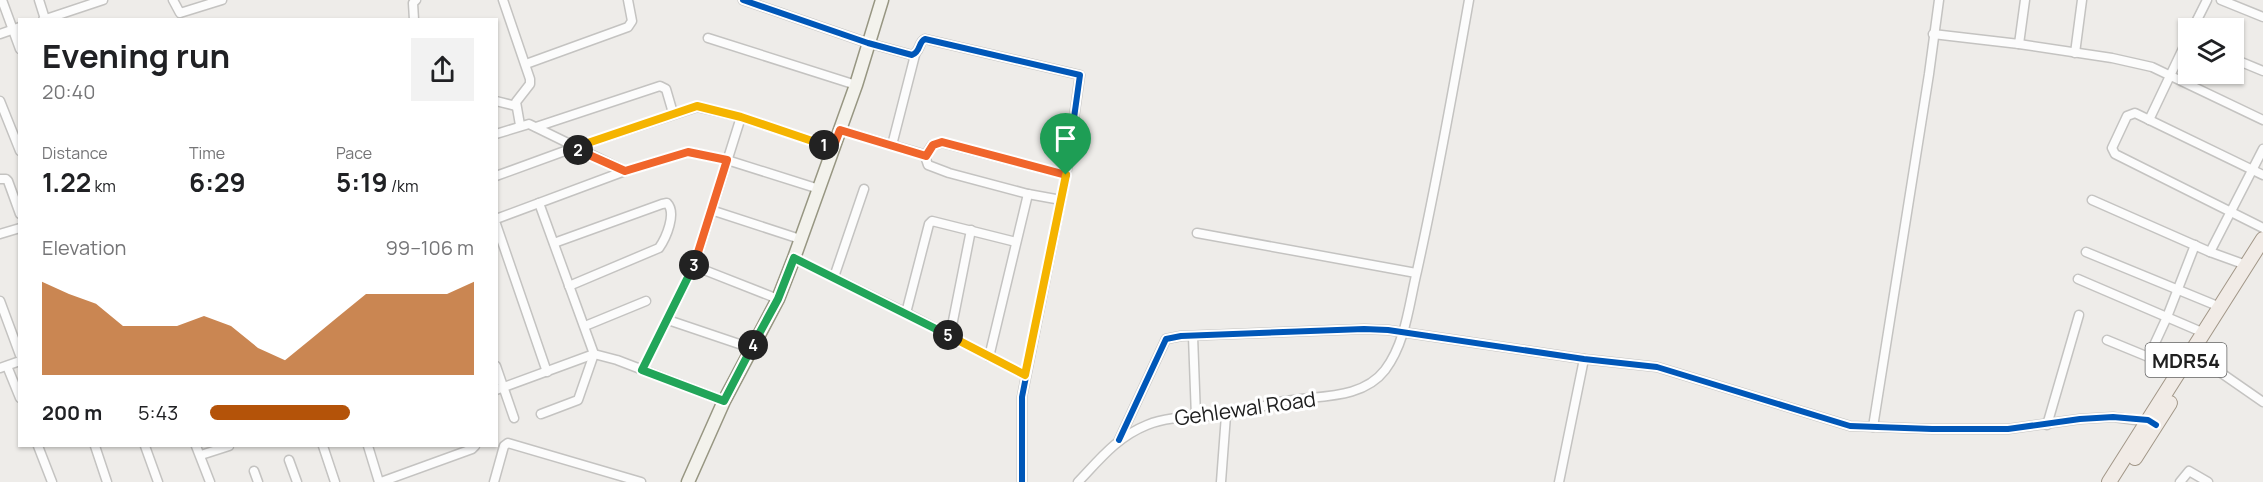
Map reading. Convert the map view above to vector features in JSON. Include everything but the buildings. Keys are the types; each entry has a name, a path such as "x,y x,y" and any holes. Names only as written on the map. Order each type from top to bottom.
{"main road":[{"name":"MDR54","path":"2120,482 2180,370 2195,354 2204,333 2263,238"},
{"name":"MDR54","path":"2109,482 2152,422 2263,254"}],"street":[{"path":"0,34 16,28 2,0"},
{"path":"39,0 44,18"},
{"path":"46,18 74,5 103,0"},
{"path":"173,0 177,15 222,0"},
{"path":"414,18 413,3 416,0"},
{"path":"503,0 530,79 530,84 518,97 516,106 520,125"},
{"path":"526,64 628,27 632,21 628,0"},
{"path":"743,0 868,43 915,55"},
{"path":"688,482 724,401 778,299 856,85 882,0"},
{"name":"Gehlewal Road","path":"1078,482 1119,440 1161,420 1226,415 1287,400 1335,395 1357,390 1371,383 1384,371 1396,353 1403,333 1431,210 1469,0"},
{"path":"1873,427 1939,0"},
{"path":"2019,44 2025,0"},
{"path":"2075,53 2082,0"},
{"path":"2198,18 2207,0"},
{"path":"2221,0 2263,17"},
{"path":"1934,34 2019,44 2135,62 2263,120"},
{"path":"708,38 856,85"},
{"path":"892,145 915,55 921,42 925,39 1076,72 1080,75 1066,175 1025,375 1020,425 1022,482"},
{"path":"2149,120 2178,59"},
{"path":"2244,63 2263,71"},
{"path":"536,127 660,86 666,89 673,113"},
{"path":"0,101 18,147"},
{"path":"498,102 516,106"},
{"path":"498,175 697,106 741,117 833,148"},
{"path":"2263,175 2134,113 2128,114 2112,148 2112,151 2263,228"},
{"path":"642,370 694,266 741,117"},
{"path":"498,133 529,124 573,148 625,171"},
{"path":"840,130 926,156"},
{"path":"1061,200 1028,194 930,167 926,156 933,145 942,142 1066,175"},
{"path":"2210,252 2263,149"},
{"path":"498,218 625,171 688,152 727,160 819,189"},
{"path":"0,179 8,181 18,208"},
{"path":"834,277 864,189"},
{"path":"989,357 1028,194"},
{"path":"2092,200 2210,252 2246,265"},
{"path":"554,243 662,204 667,203 671,206 669,224 659,248 569,286"},
{"path":"539,204 594,354 578,400 541,414"},
{"path":"711,210 800,239"},
{"path":"906,313 929,224 936,221 1016,242"},
{"path":"0,234 18,229"},
{"path":"950,336 971,230"},
{"path":"498,231 547,372"},
{"path":"1197,233 1416,273"},
{"path":"2149,356 2195,245"},
{"path":"2086,252 2220,307"},
{"path":"794,258 1025,375"},
{"path":"694,266 778,299"},
{"path":"2078,279 2204,333"},
{"path":"0,301 18,350"},
{"path":"585,326 646,302"},
{"path":"2047,426 2079,315"},
{"path":"668,320 751,348"},
{"path":"1119,440 1162,345 1171,336 1364,329 1657,367 1850,426 2008,429 2113,417 2152,422"},
{"path":"1193,336 1196,417"},
{"path":"2107,340 2180,370"},
{"path":"514,418 500,389 594,354 617,360 724,401"},
{"path":"2195,354 2263,402"},
{"path":"1559,482 1584,359"},
{"path":"4,367 18,394"},
{"path":"1221,482 1226,415"},
{"path":"494,482 504,447 508,443 514,443 641,482"},
{"path":"38,447 48,481"},
{"path":"95,447 107,482"},
{"path":"146,447 158,482"},
{"path":"197,447 210,482"},
{"path":"201,455 224,447"},
{"path":"323,447 335,482"},
{"path":"368,447 380,482 474,447"},
{"path":"289,459 297,482"},
{"path":"254,471 258,482"},
{"path":"2180,482 2189,471 2208,482"}],"cycle path":[{"path":"743,0 868,43 912,55 917,52 921,42 925,39 1080,75 1066,175 1022,397 1022,482"},
{"path":"1119,440 1166,339 1181,336 1364,329 1388,330 1584,359 1657,367 1850,426 2008,429 2113,417 2148,420 2156,425"}],"route":[{"path":"697,106 741,117 833,148 840,130 926,156 933,145 942,142 1066,175 1025,375 794,258 778,299 724,401 642,370 694,266 727,160 688,152 675,154 625,171 573,148 697,106"}]}
